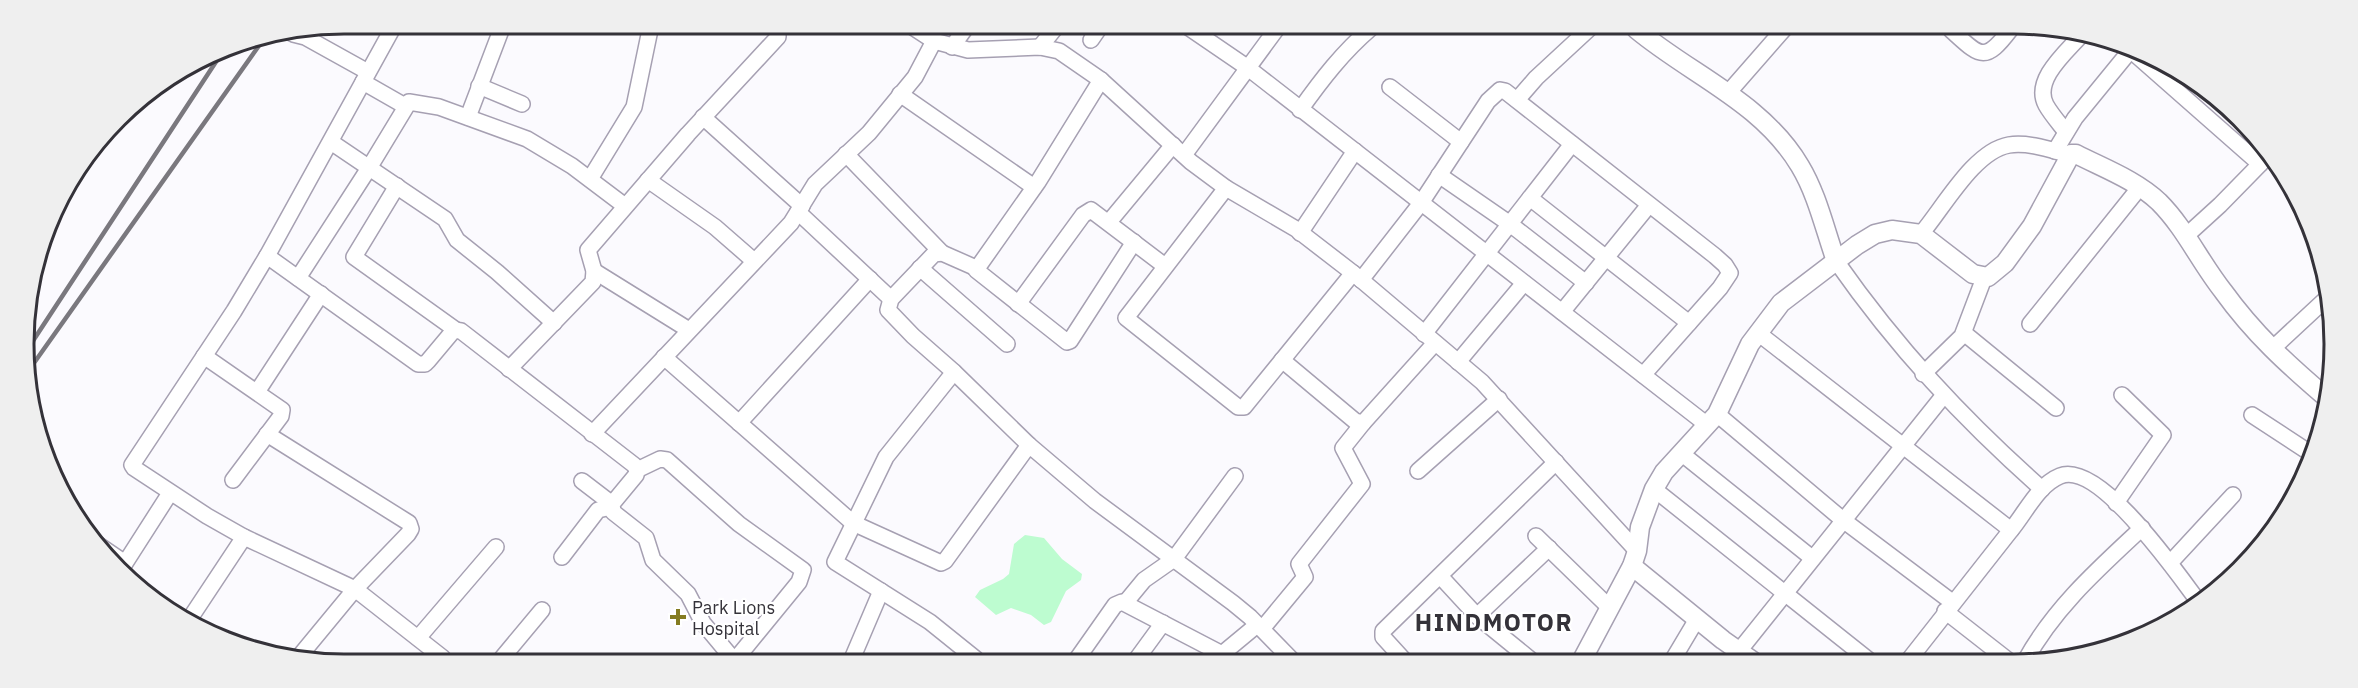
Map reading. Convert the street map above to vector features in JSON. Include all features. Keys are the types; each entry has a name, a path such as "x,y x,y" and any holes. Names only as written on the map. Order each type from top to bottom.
{"street":[{"path":"390,34 267,256 132,465 170,494 244,537 355,589 437,654"},
{"path":"468,117 500,34"},
{"path":"590,180 634,107 649,34"},
{"path":"509,369 593,282 594,272 588,250 703,117 778,37 778,34"},
{"path":"923,34 934,41 968,50 1040,47 1065,54 1101,80 1178,150 1226,188 1271,213 1300,233 1357,277 1458,362 1499,399 1556,462 1634,559 1697,619 1743,654"},
{"path":"952,47 961,34"},
{"path":"1040,47 1050,34"},
{"path":"1091,40 1095,34"},
{"path":"1198,34 1248,68 1643,375 1712,419 1843,520 1949,606 2001,654"},
{"path":"1109,222 1178,150 1248,68 1273,34"},
{"path":"1300,110 1329,69 1364,34"},
{"path":"1517,100 1536,78 1584,34"},
{"path":"1648,34 1760,117 1792,154 1808,183 1836,261 1860,296 1923,374 1986,439 2042,489"},
{"path":"1728,93 1780,34"},
{"path":"1956,34 1970,46 1987,53 1994,51 2007,34"},
{"path":"305,37 405,106"},
{"path":"592,434 791,223 815,184 869,133 915,77 934,41"},
{"path":"2066,132 2045,104 2042,89 2049,74 2077,41"},
{"path":"1585,654 1634,559 1640,527 1654,489 1664,472 1712,419 1750,344 1781,303 1875,234 1892,230 1922,234 1974,274 1984,278 1988,277 2006,263 2032,226 2062,153 2066,132 2126,56"},
{"path":"2148,65 2261,158"},
{"path":"976,268 1034,187 1101,80"},
{"path":"480,86 522,104"},
{"path":"1390,87 1461,142"},
{"path":"1226,188 1127,314 1128,321 1240,408 1244,407 1282,360 1421,203 1495,93 1500,90 1505,91 1715,256 1730,273 1720,288 1643,375"},
{"path":"900,94 1034,187"},
{"path":"298,278 369,168 405,106 413,101 468,117 534,143 625,206"},
{"path":"703,117 891,299"},
{"path":"331,142 445,219 458,242 497,272 554,323"},
{"path":"1229,654 1259,627 1305,577 1299,564 1362,484 1343,448 1430,339 1487,254 1572,144"},
{"path":"1922,234 1964,179 1985,156 1998,148 2012,145 2041,147 2076,154 2140,187 2158,201 2187,235 2220,288 2250,327 2320,392"},
{"path":"1300,233 1355,151"},
{"path":"846,154 942,253 976,268 978,272 1064,341 1070,341 1134,242"},
{"path":"2187,235 2263,161"},
{"path":"1439,175 1510,224 1586,283"},
{"path":"648,180 715,227 754,261"},
{"path":"397,186 354,257 509,369 627,459 637,470"},
{"path":"2030,324 2140,187"},
{"path":"1530,198 1689,323"},
{"path":"1562,312 1649,205"},
{"path":"1018,304 1085,213 1091,210 1165,266"},
{"path":"942,253 933,254 891,299 888,310 893,317 1029,445 1095,501 1233,603 1286,654"},
{"path":"267,256 421,365 428,361 456,330"},
{"path":"920,268 1007,344"},
{"path":"594,272 689,330"},
{"path":"1923,374 1964,333 1984,278"},
{"path":"739,423 870,279"},
{"path":"1458,362 1524,283"},
{"path":"257,392 321,294"},
{"path":"2272,349 2321,304"},
{"path":"1758,333 2011,530"},
{"path":"1964,333 2056,408"},
{"path":"204,356 282,410 281,416 233,480"},
{"path":"664,357 853,523 941,563 945,561 1029,445"},
{"path":"1282,360 1355,421 1364,423"},
{"path":"954,372 886,457 835,562 946,633 970,654"},
{"path":"2116,503 2163,435 2122,394"},
{"path":"1747,654 1784,593 1944,395"},
{"path":"1418,471 1499,399"},
{"path":"2252,415 2304,450"},
{"path":"267,434 409,523 411,529 355,589 304,651"},
{"path":"1681,453 1812,558"},
{"path":"562,556 598,510 611,506 636,475 637,470 660,459 668,460 739,524 803,570 799,582 739,654"},
{"path":"1398,654 1382,634 1556,462"},
{"path":"1913,654 2042,489 2058,476 2078,475 2105,491 2142,528 2194,596"},
{"path":"1125,603 1144,580 1174,559 1235,476"},
{"path":"582,481 611,506 617,517 646,537 653,560 688,594 703,623 731,654"},
{"path":"1654,489 1861,654"},
{"path":"125,563 170,494"},
{"path":"2170,563 2233,495"},
{"path":"2029,653 2057,612 2142,528"},
{"path":"1536,536 1610,608"},
{"path":"193,614 244,537"},
{"path":"418,638 496,547"},
{"path":"1477,616 1549,548"},
{"path":"1441,577 1477,616 1524,654"},
{"path":"854,654 881,591"},
{"path":"1081,654 1115,605 1122,602 1222,654"},
{"path":"505,654 542,610"},
{"path":"1676,654 1697,619"},
{"path":"1140,654 1163,623"}],"green space":[{"path":"1025,535 1044,538 1062,559 1082,574 1081,580 1066,591 1051,622 1044,625 1031,615 1011,608 996,615 975,597 980,590 1009,574 1014,544"}],"railway":[{"path":"35,362 258,47"},
{"path":"34,339 216,62"}],"place":[{"name":"Park Lions Hospital","path":"678,617"}],"district":[{"name":"HINDMOTOR","path":"1494,622"}]}
